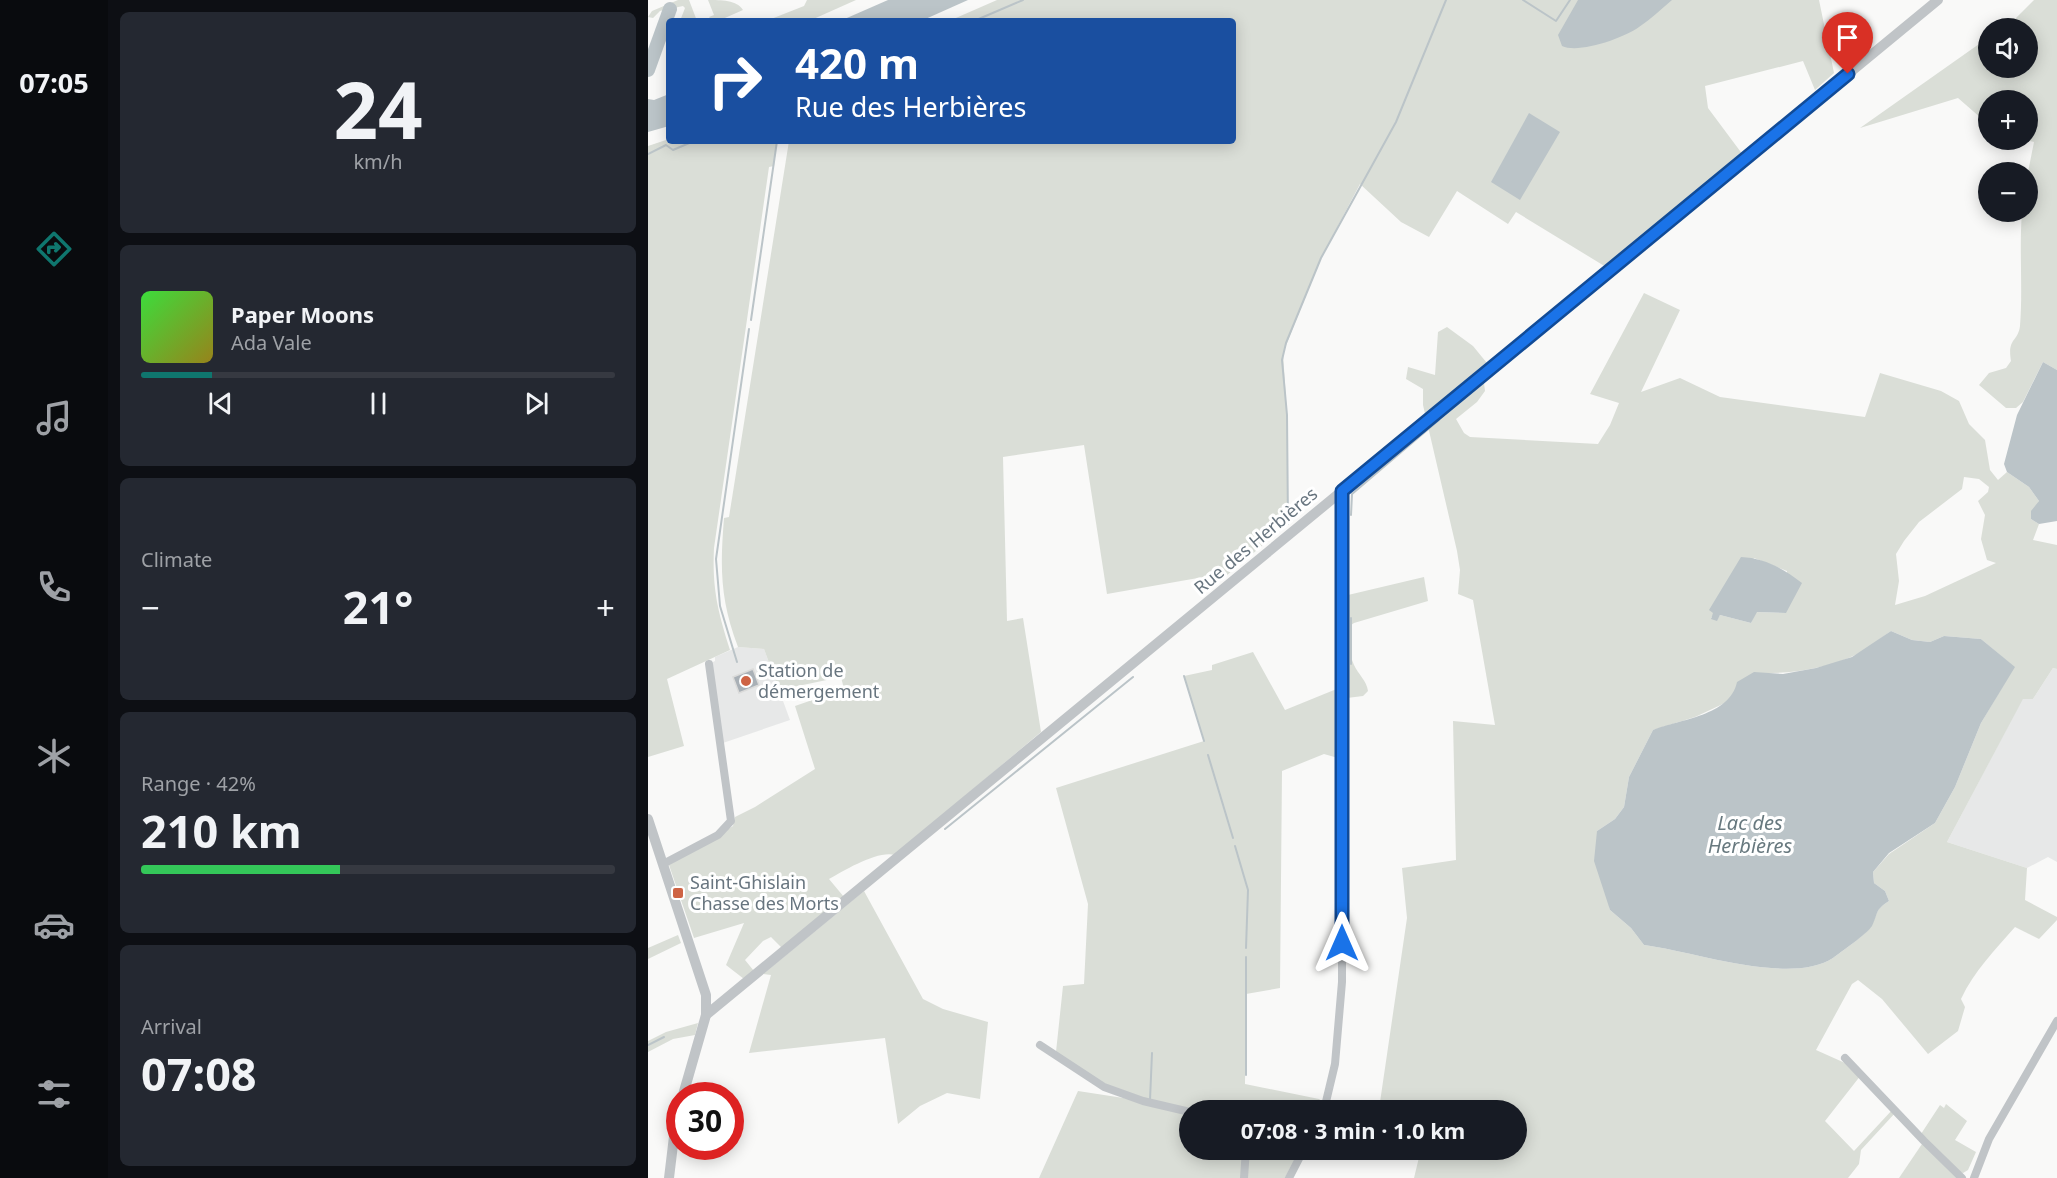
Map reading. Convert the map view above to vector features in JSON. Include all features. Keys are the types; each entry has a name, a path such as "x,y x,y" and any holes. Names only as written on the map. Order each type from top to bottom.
{"street":[{"name":"Rue des Herbières","path":"706,1015 1938,0"},
{"path":"1326,1100 1335,1064 1342,982 1342,491"},
{"path":"663,864 718,835 731,821 709,664"},
{"path":"648,819 706,995 706,1015 687,1082"},
{"path":"1974,1178 1989,1139 2057,1020"},
{"path":"1040,1045 1104,1087 1143,1101 1179,1109"},
{"path":"1845,1058 1962,1178"},
{"path":"669,1178 671,1160"},
{"path":"1244,1178 1245,1160"},
{"path":"1289,1178 1298,1160"}],"shaded area":[{"path":"678,0 689,0 696,18 681,18 685,8 683,6 660,11 653,18 648,17 652,11"},
{"path":"708,0 733,2 743,10 725,18 709,17 714,15"},
{"path":"807,0 856,0 816,18 774,18 804,6"},
{"path":"997,0 1819,0 1834,73 1815,90 1803,61 1705,86 1708,108 1743,155 1606,267 1516,212 1508,224 1457,191 1429,237 1401,222 1360,184 1321,258 1283,353 1287,415 1288,524 1220,581 1215,575 1107,594 1084,445 1003,457 1007,621 1023,618 1041,732 895,855 880,855 871,858 829,879 844,897 782,948 771,937 763,941 745,960 754,971 744,979 726,965 744,923 694,938 669,865 733,826 735,817 815,769 795,706 844,689 841,677 779,690 764,649 738,647 728,614 723,583 724,518 729,517 789,144 1236,144 1236,18 956,18"},
{"path":"2034,0 2057,0 2057,370 2043,362 2023,402 2016,408 2006,408 1979,385 1989,373 2006,368 2011,361 2010,348 2020,326 2022,222 2038,222 2038,162 2030,162 2032,150 2038,150 2038,90 1978,90 1978,115 1958,98 1860,128 1978,45 1978,78 2038,78 2038,18 2016,18"},
{"path":"666,140 666,144 777,144 774,166 769,167 714,548 717,600 730,650 667,679 684,746 648,757 648,146"},
{"path":"1644,293 1680,310 1641,392 1680,378 1720,397 1865,417 1880,373 1941,391 1959,401 1969,424 1985,440 1990,470 1998,480 2007,472 2029,487 2039,501 2031,519 2039,524 2033,540 2057,545 2057,669 2053,668 2033,699 2023,699 1947,842 2027,868 2025,900 2057,917 2057,920 2039,939 2015,927 1985,961 1966,989 1961,999 1965,1007 1958,1031 1928,1054 1882,999 1858,980 1852,984 1816,1050 1854,1067 1861,1075 1825,1121 1854,1151 1893,1109 1896,1112 1861,1150 1859,1164 1848,1178 1414,1178 1418,1160 1527,1160 1527,1100 1380,1100 1407,918 1402,868 1456,860 1453,721 1495,725 1473,600 1458,594 1460,570 1457,551 1423,405 1423,389 1406,379 1408,367 1435,375 1438,332 1447,327 1473,346 1491,368 1483,375 1485,391 1477,402 1456,419 1464,433 1470,437 1598,444 1610,425 1619,403 1590,394","holes":["1964,477 1979,479 1989,487 1988,492 1978,501 1985,515 1981,539 1987,560 1996,563 1925,596 1895,605 1899,581 1896,554 1904,541 1919,522 1962,489","1754,558 1787,571 1786,613 1756,612 1751,623 1720,615 1717,620 1711,618","1891,631 1912,640 1930,642 1944,636 1981,639 2014,667 1981,723 1955,787 1935,823 1889,854 1873,872 1874,883 1885,891 1889,901 1879,910 1869,929 1833,958 1815,966 1792,969 1741,964 1644,945 1631,928 1610,910 1597,831 1615,819 1624,807 1629,777 1653,730 1695,717 1725,703 1754,673 1791,672 1828,665 1856,655"]},
{"path":"1424,577 1428,601 1351,625 1352,660 1368,691 1363,696 1347,698 1348,595"},
{"path":"738,647 764,649 790,720 720,744 709,664 715,661 715,657"},
{"path":"1253,652 1285,710 1339,688 1338,758 1324,754 1282,771 1280,988 1246,994 1245,1084 1320,1100 1179,1100 1179,1107 1150,1100 1102,1083 1056,1052 1063,986 1084,984 1088,904 1056,788 1204,741 1184,676 1212,670 1212,665"},
{"path":"2053,668 2057,669 2057,862 2048,857 2027,868 1947,842 2023,698 2033,699"},
{"path":"864,891 923,999 943,1009 988,1022 980,1099 947,1093 920,1106 898,1124 885,1038 749,1053 771,975 763,974"},
{"path":"678,935 681,943 648,959 648,948"},
{"path":"698,1023 695,1035 673,1039 648,1052 648,1041 666,1032"},
{"path":"1078,1091 1130,1099 1179,1111 1179,1160 1242,1160 1241,1178 1039,1178"},
{"path":"1946,1104 1967,1121 1955,1140 1976,1152 1968,1170 1963,1173 1959,1172 1921,1134 1940,1105 1944,1108"},
{"path":"1924,1141 1962,1178 1899,1178"},
{"path":"1248,1160 1294,1160 1285,1178 1247,1178"}],"water":[{"path":"888,0 968,0 928,18 847,18"},
{"path":"1578,0 1672,0 1643,24 1623,36 1601,44 1579,48 1562,46 1558,35"},
{"path":"666,95 666,127 648,132 648,99 654,100"},
{"path":"1529,113 1560,132 1520,200 1491,182"},
{"path":"2043,362 2057,370 2057,521 2039,524 2031,519 2031,511 2039,501 2029,487 2007,472 2004,464 2017,415"},
{"path":"1741,557 1774,565 1802,583 1786,613 1757,612 1751,623 1720,615 1717,621 1711,619 1713,613 1709,610"},
{"name":"Lac des Herbières","path":"1891,631 1912,640 1930,642 1944,636 1981,639 2015,667 1981,723 1955,787 1935,823 1889,853 1873,872 1874,883 1885,891 1889,901 1879,910 1872,926 1833,958 1815,966 1792,969 1741,964 1644,945 1631,928 1610,910 1594,861 1597,831 1615,819 1624,807 1629,777 1653,730 1714,709 1725,702 1737,682 1754,672 1783,674 1816,668 1852,657"}],"building":[{"name":"Station de démergement","path":"753,669 759,685 739,693 733,677"}],"waterway":[{"path":"981,18 1023,0"},
{"path":"1288,524 1287,415 1282,360 1286,343 1321,258 1396,122 1446,0"},
{"path":"1523,0 1556,21 1570,0"},
{"path":"667,18 670,9"},
{"path":"648,70 666,20"},
{"path":"648,154 666,145 673,150 687,144"},
{"path":"751,320 777,144"},
{"path":"737,662 720,606 716,559 749,329"},
{"path":"1351,515 1352,494 1439,420"},
{"path":"1351,618 1351,664"},
{"path":"1184,676 1204,741"},
{"path":"945,829 1133,677"},
{"path":"1208,755 1233,838"},
{"path":"1235,846 1248,890 1246,948"},
{"path":"1246,957 1246,1075"},
{"path":"648,1045 664,1037"},
{"path":"1150,1100 1152,1053"}],"place":[{"name":"Station de démergement","path":"746,681"},
{"name":"Saint-Ghislain Chasse des Morts","path":"678,893"}],"route":[{"path":"1342,943 1342,491 1848,74"}]}
